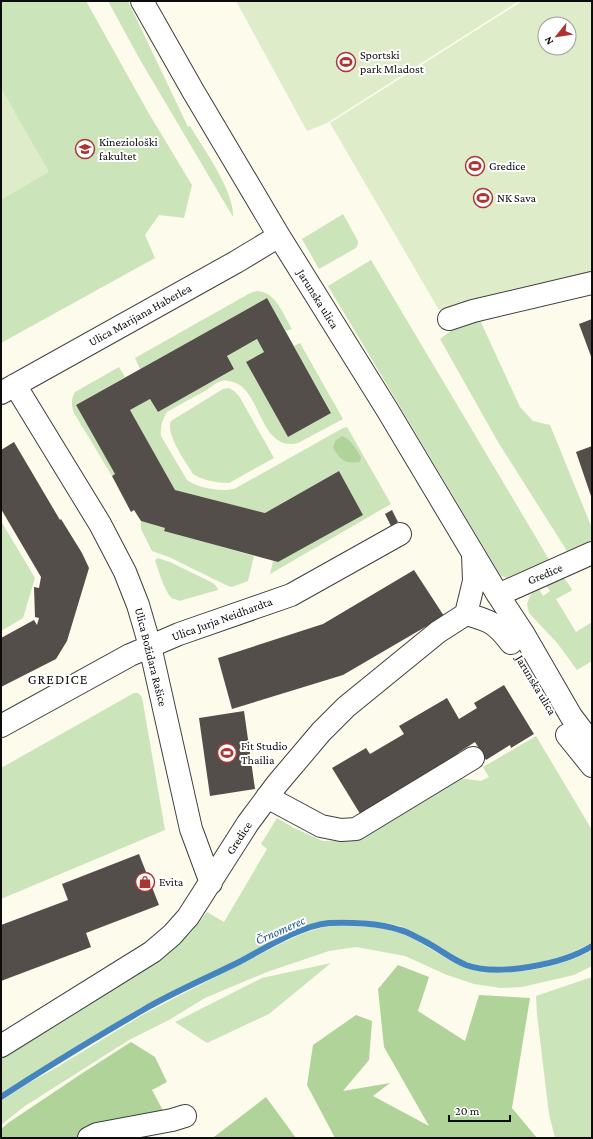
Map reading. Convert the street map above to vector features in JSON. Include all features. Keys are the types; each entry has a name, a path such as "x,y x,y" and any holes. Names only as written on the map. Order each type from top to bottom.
{"street":[{"name":"Jarunska ulica","path":"142,1 193,91 279,236 388,411 498,595 523,633 571,716 592,744"},
{"name":"Ulica Marijana Haberlea","path":"8,389 236,262 279,236"},
{"path":"449,319 473,311 592,283"},
{"name":"Ulica Božidara Rašice","path":"8,389 114,548 125,572 138,605 150,646 190,829 211,883"},
{"name":"Ulica Jurja Neidhardta","path":"1,726 130,655 179,634 291,595 400,534"},
{"path":"473,552 474,581 466,614 487,620 494,624 500,628 511,643"},
{"name":"Gredice","path":"498,595 592,553"},
{"name":"Jarunska ulica","path":"498,595 511,643 569,738 592,766"},
{"name":"Gredice","path":"1,1046 152,952 172,935 188,917 248,823 301,755 346,706 438,632 466,614"},
{"path":"267,797 322,826 341,830 356,829 473,758"},
{"path":"89,1138 97,1134 172,1120 185,1116"}],"green space":[{"name":"Kineziološki fakultet","path":"1,1 86,1 148,112 192,185 184,218 159,215 145,235 155,258 1,343"},
{"path":"108,1 128,1 188,127 190,126 224,183 229,195 233,217 139,58"},
{"name":"Sportski park Mladost","path":"236,1 519,1 327,123 307,131"},
{"name":"Gredice","path":"522,1 592,1 592,272 439,310 330,123"},
{"path":"1,88 49,172 1,200"},
{"path":"343,214 358,241 358,244 356,248 319,269 302,239"},
{"path":"371,260 550,561 511,579 501,576 328,286"},
{"path":"252,292 264,292 274,300 292,329 286,331 267,298 140,369 135,358"},
{"path":"478,316 520,407 533,421 550,425 592,528 592,540 567,551 498,442 440,339 465,320"},
{"path":"257,339 264,352 246,362 288,437 331,412 294,346 300,343 343,419 298,443 285,443 275,438 268,430 250,396 243,387 233,382 221,381 167,412 163,421 161,436 187,480 191,483 211,489 225,490 236,488 347,427 391,504 270,574 273,561 278,562 363,515 339,471 265,513 175,490 130,410 150,399 158,412 234,369 227,356"},
{"path":"119,367 125,377 76,405 115,474 112,476 74,413 72,402 75,392"},
{"path":"229,388 239,396 274,458 229,483 210,481 193,474 173,440 170,427 171,421 223,389"},
{"path":"342,436 351,442 355,447 361,457 360,462 347,462 341,458 333,448 335,441"},
{"path":"1,521 35,578 23,618 1,631"},
{"path":"141,521 165,528 165,531 254,556 248,581 232,587 228,586 169,557 152,551 141,529"},
{"path":"158,558 170,562 213,583 218,590 179,601 173,599 167,592 160,575 155,560"},
{"path":"564,578 572,589 556,599 576,632 592,622 592,661 577,670 558,644 529,613 527,604 531,594 539,589 543,596 550,591 546,585"},
{"path":"134,693 138,693 142,697 165,830 1,899 1,768"},
{"path":"536,736 592,830 592,942 565,955 532,964 499,967 483,966 460,960 419,935 395,925 353,920 323,921 302,927 140,1008 1,1093 1,1056 160,958 190,934 207,912 224,922 267,849 261,844 277,818 294,828 323,841 347,840 370,833 459,778 481,781 489,777 483,767"},
{"path":"327,926 364,926 391,930 425,945 448,959 478,971 512,972 548,967 565,962 592,950 592,966 574,975 522,987 501,988 474,984 447,975 405,956 356,947 329,951 267,972 205,998 169,1020 129,1040 25,1106 1,1125 1,1101 27,1084 144,1014 280,944 304,933"},
{"path":"331,963 269,1014 207,1043 175,1022 262,978"},
{"path":"398,965 429,977 418,1011 465,1041 479,995 530,998 512,1108 537,1138 335,1138 307,1085 313,1045 356,1015 372,1021 369,1060 343,1091 390,1083 373,1096 429,1126 384,1047 378,989"},
{"path":"592,977 592,1138 555,1138 549,1114 536,996"},
{"path":"131,1042 155,1057 167,1082 152,1090 166,1116 96,1131 78,1138 1,1138 1,1129 8,1123"},
{"path":"266,1097 296,1138 213,1138 214,1137"}],"building":[{"path":"267,298 331,413 288,437 246,362 264,352 257,339 227,356 234,369 158,412 150,399 130,410 175,490 265,513 339,471 363,515 278,562 164,531 165,528 141,521 134,510 131,512 112,476 115,474 76,405"},
{"path":"592,319 592,359 579,324"},
{"path":"14,442 60,520 61,519 82,553 89,568 67,641 56,659 1,687 1,638 34,620 37,625 39,618 35,617 34,587 39,588 41,577 1,509 1,450"},
{"path":"592,446 592,499 576,452"},
{"path":"392,510 398,522 391,526 385,514"},
{"path":"414,570 444,616 343,675 232,709 218,658 323,624"},
{"path":"504,685 534,734 511,748 510,745 486,760 475,742 458,753 460,756 362,817 332,768 366,748 370,754 404,734 399,726 447,698 459,719 477,708 474,703"},
{"name":"Fit Studio Thailia","path":"244,711 255,789 210,796 199,718"},
{"path":"139,854 159,905 86,933 91,947 1,981 1,925 68,900 62,884"}],"waterway":[{"name":"Črnomerec","path":"1,1097 155,1003 294,933 318,925 329,923 355,923 374,924 392,928 412,935 466,965 496,970 530,967 548,963 565,958 592,946"}],"place":[{"name":"Sportski park Mladost","path":"346,62"},
{"name":"Kineziološki fakultet","path":"85,149"},
{"name":"Gredice","path":"475,166"},
{"name":"NK Sava","path":"483,198"},
{"name":"Fit Studio Thailia","path":"227,753"},
{"name":"Evita","path":"145,882"}],"district":[{"name":"GREDICE","path":"58,679"}]}
